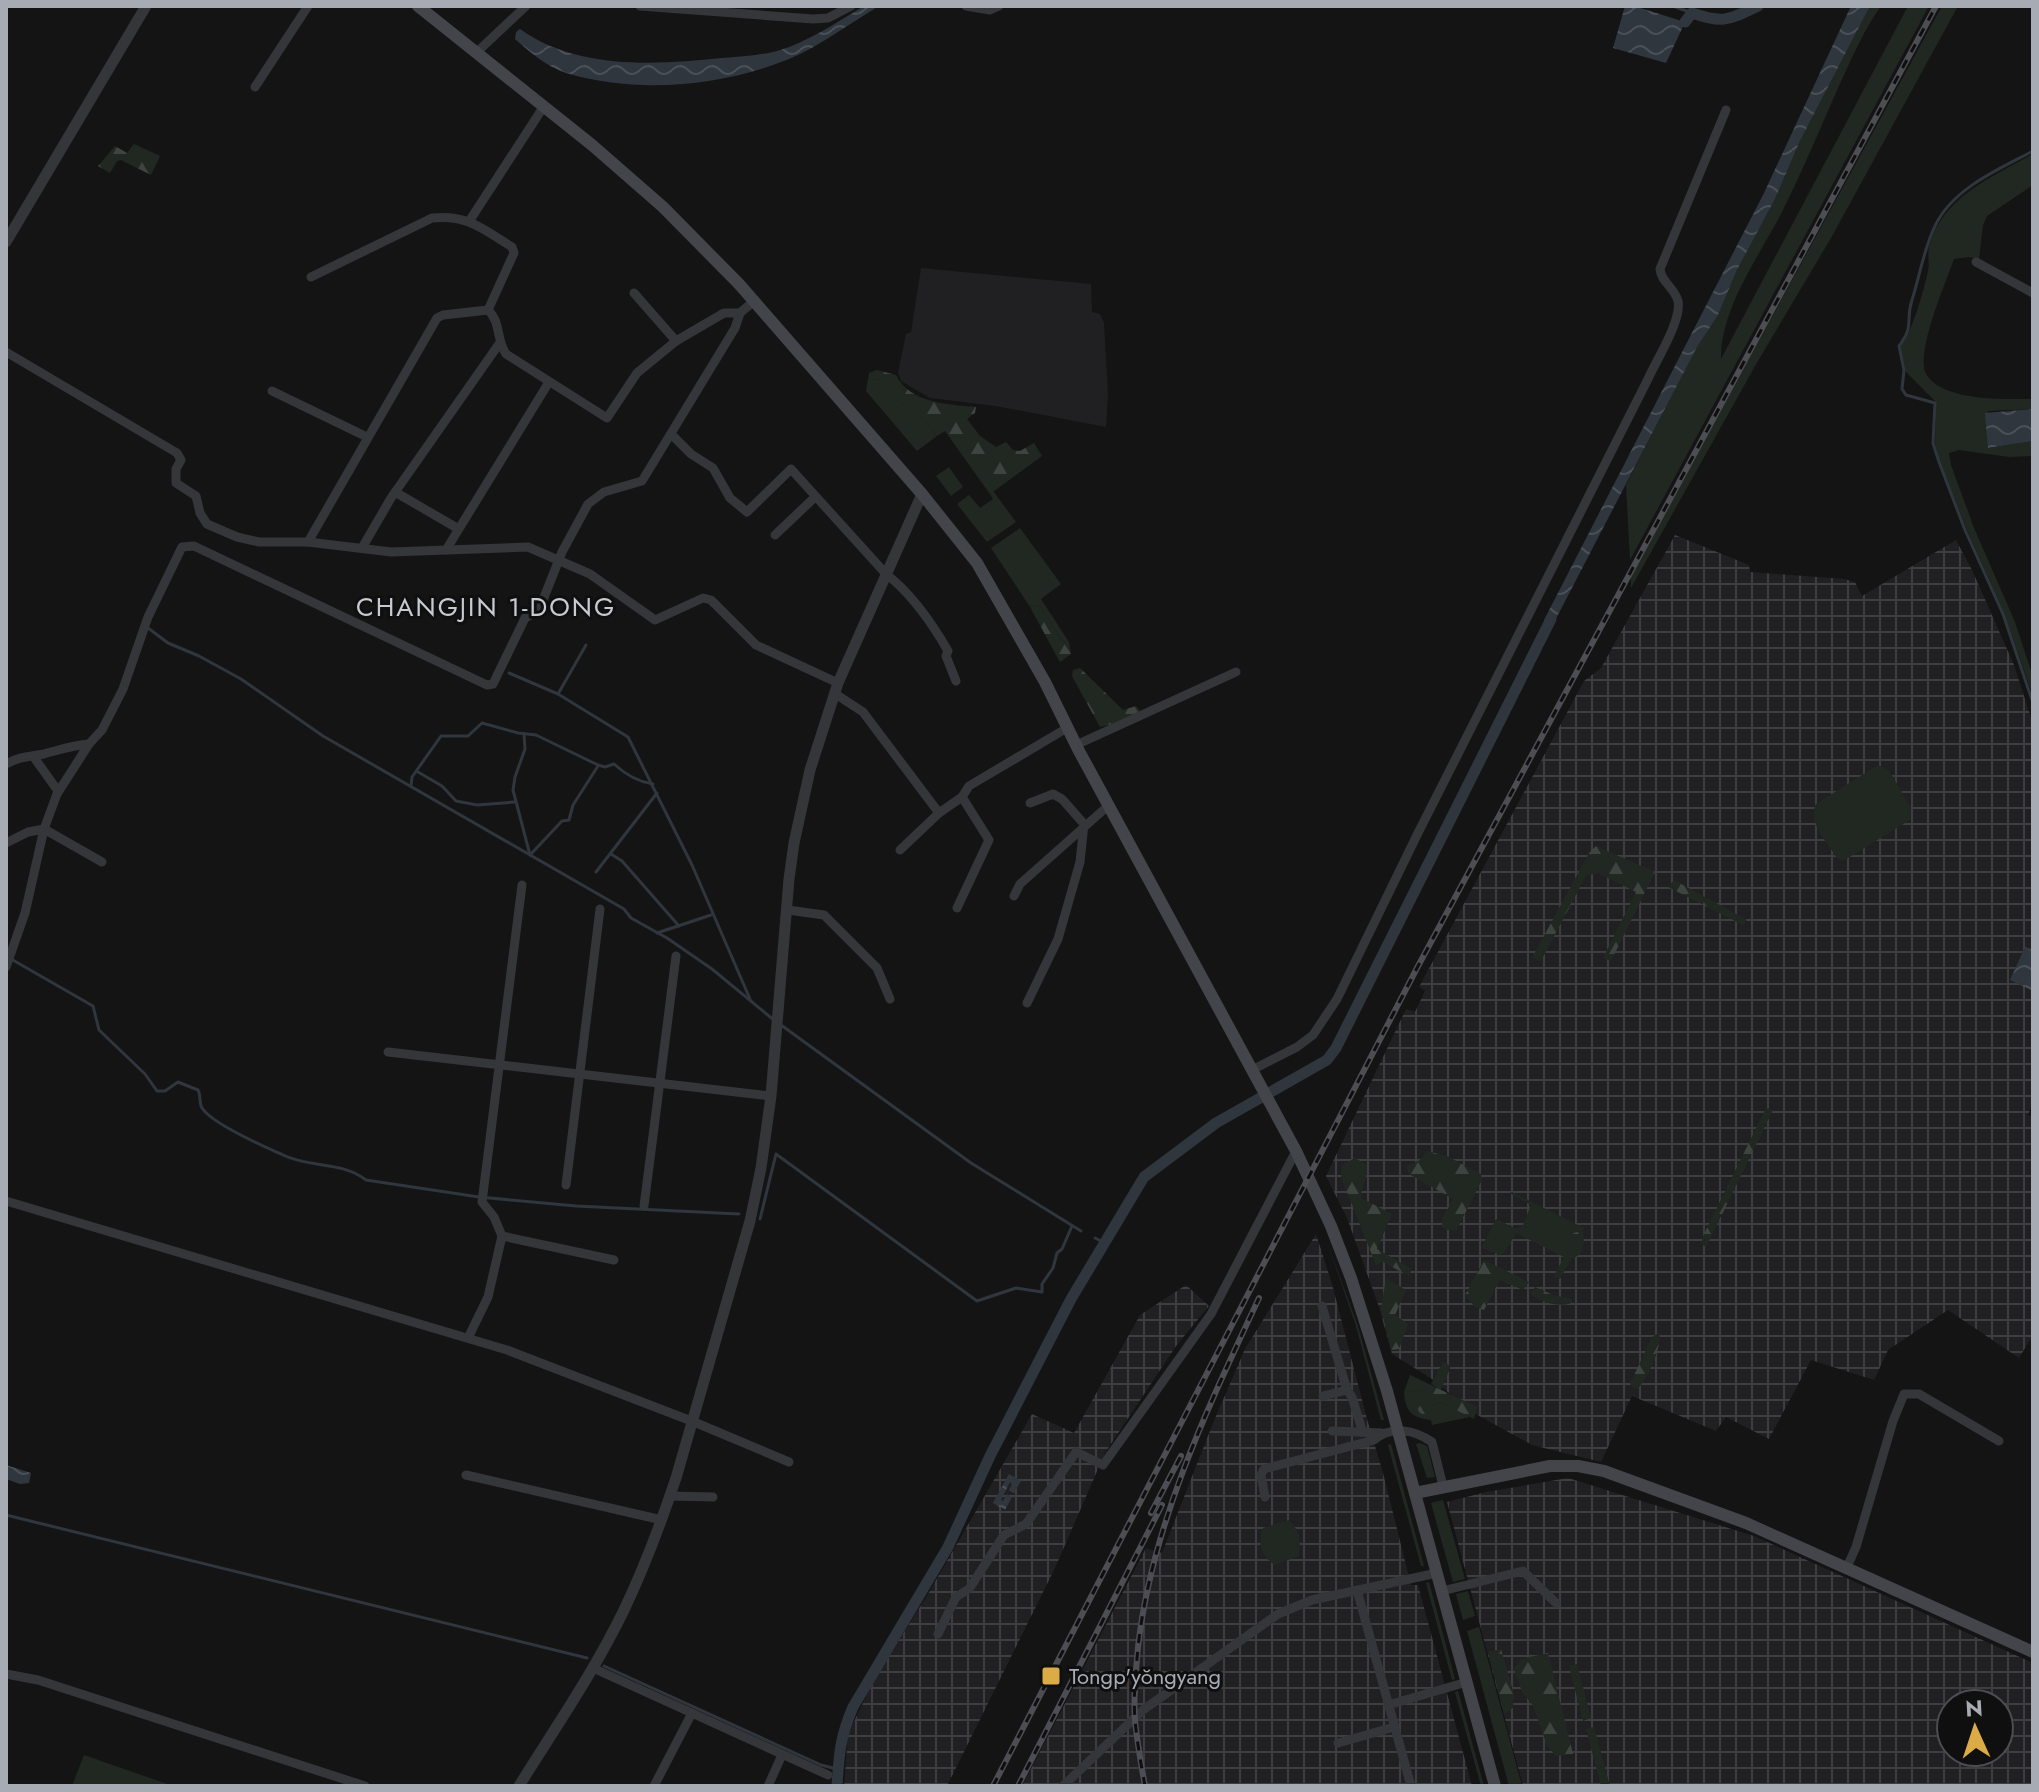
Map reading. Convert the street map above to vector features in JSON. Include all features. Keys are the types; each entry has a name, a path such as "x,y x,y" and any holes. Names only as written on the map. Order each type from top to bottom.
{"main road":[{"path":"418,6 544,106 663,207 754,301 922,494 977,563 1045,682 1296,1151 1351,1278 1398,1431 1495,1786"},
{"path":"1415,1493 1550,1466 1595,1469 1746,1523 2033,1652"}],"street":[{"path":"7,237 146,6"},
{"path":"255,87 308,6"},
{"path":"477,52 526,6"},
{"path":"640,6 813,19 828,18 851,6"},
{"path":"966,6 990,10 999,6"},
{"path":"470,220 544,106"},
{"path":"1255,1076 1313,1035 1337,999 1641,393 1678,309 1675,293 1660,274 1660,269 1726,110"},
{"path":"311,277 432,218 450,216 470,220 512,247 514,253 488,310"},
{"path":"1976,262 2033,293"},
{"path":"634,293 676,341"},
{"path":"6,967 25,913 44,829 58,791 102,730 123,689 148,617 182,547 186,545 217,556 487,685 493,684 525,618 539,610 559,559 588,504 604,492 642,481 735,328 740,313 754,301"},
{"path":"308,542 437,318 488,310 496,317 499,344 506,354 607,418 637,373 676,341 724,313 740,313"},
{"path":"362,548 395,492 499,344"},
{"path":"6,352 177,453 181,460 176,469 176,483 196,496 200,513 207,524 237,537 259,542 308,542 401,552 528,547 590,574 655,620 703,598 711,600 756,645 836,688 863,712 939,813"},
{"path":"446,550 549,382"},
{"path":"272,391 367,437"},
{"path":"671,434 691,454 713,468 730,498 747,512 791,469 886,574 901,586 934,627 948,651 946,656 956,681"},
{"path":"395,492 457,528"},
{"path":"519,1786 593,1668 624,1610 662,1520 694,1422 750,1221 771,1096 789,879 800,815 836,688 922,494"},
{"path":"775,535 815,497"},
{"path":"1076,745 1236,672"},
{"path":"900,850 939,813 962,797 969,786 1067,728"},
{"path":"6,764 28,754 33,756 72,745 89,744"},
{"path":"33,756 58,791"},
{"path":"1027,1003 1058,939 1080,862 1084,824 1062,799 1053,794 1030,803"},
{"path":"957,908 989,840 962,797"},
{"path":"1014,896 1020,884 1109,805"},
{"path":"6,843 28,832 44,829 102,862"},
{"path":"468,1338 488,1297 502,1236 494,1217 482,1202 522,885"},
{"path":"566,1185 600,909"},
{"path":"788,910 824,915 877,968 890,999"},
{"path":"644,1206 676,956"},
{"path":"388,1052 771,1096"},
{"path":"938,1634 956,1597 969,1589 1004,1535 1026,1524 1076,1452 1103,1465 1211,1314 1296,1151"},
{"path":"6,1201 507,1350 789,1462"},
{"path":"502,1236 614,1260"},
{"path":"1322,1306 1362,1430"},
{"path":"1323,1396 1347,1390"},
{"path":"1847,1567 1904,1394 1919,1394 1999,1441"},
{"path":"1332,1431 1419,1433 1432,1442 1443,1486"},
{"path":"1265,1497 1261,1475 1264,1469 1374,1440 1382,1433"},
{"path":"466,1475 662,1520"},
{"path":"670,1496 713,1497"},
{"path":"1442,1591 1523,1571 1556,1603"},
{"path":"1063,1786 1143,1710 1278,1614 1303,1602 1437,1573"},
{"path":"1357,1590 1411,1786"},
{"path":"593,1668 828,1775"},
{"path":"6,1674 38,1680 365,1786"},
{"path":"1388,1705 1467,1682"},
{"path":"654,1786 692,1713"},
{"path":"1338,1743 1394,1727"},
{"path":"768,1786 782,1755"}],"shaded area":[{"path":"921,268 1091,284 1092,312 1100,314 1104,323 1108,393 1106,427 996,406 930,398 901,381 898,373 906,334 911,332"},
{"path":"1675,535 1749,565 1750,572 1844,579 1855,582 1862,596 1956,540 1972,570 2014,665 2033,724 2033,1102 2028,1115 2033,1118 2033,1335 2019,1358 1948,1310 1888,1350 1874,1380 1811,1360 1769,1439 1726,1417 1716,1431 1632,1396 1601,1462 1532,1445 1472,1412 1432,1379 1392,1354 1379,1307 1347,1218 1326,1176 1406,1009 1415,1012 1425,991 1419,987 1584,681 1601,668"},
{"path":"1316,1234 1411,1585 1418,1585 1472,1786 1022,1786 1146,1548 1162,1553 1245,1349"},
{"path":"1186,1285 1209,1306 1176,1346 1105,1453 1055,1568 947,1786 844,1786 848,1734 874,1680 928,1594 1032,1414 1074,1433 1140,1315"},
{"path":"1568,1478 1754,1536 2033,1663 2033,1786 1523,1786 1447,1502"}],"green space":[{"path":"1870,6 1881,6 1858,46 1789,197 1734,302 1722,340 1721,359 1908,6 1929,6 1630,560 1626,485 1697,346 1718,315 1800,141"},
{"path":"1942,6 1958,6 1831,238 1755,366 1631,588 1631,575"},
{"path":"134,144 160,156 151,175 121,160 117,161 110,173 98,166 115,146 127,153"},
{"path":"2033,154 2033,185 1987,216 1979,259 1954,259 1928,334 1924,364 1926,374 1946,390 1975,397 2033,399 2033,409 1988,411 1988,448 2033,441 2033,456 2009,457 1959,450 1949,453 1974,528 2015,622 2033,677 2033,696 2004,613 1940,462 1935,443 1936,402 1906,372 1900,347 1920,300 1929,268 1929,247 1945,215 1970,190"},
{"path":"877,370 896,375 910,392 920,397 976,407 975,413 967,419 980,436 996,447 1006,442 1013,450 1020,451 1034,443 1042,456 990,494 945,431 937,436 924,420 910,413 880,380 868,379 869,373"},
{"path":"868,379 880,380 910,413 924,420 937,436 917,451 866,391"},
{"path":"949,467 963,487 951,496 936,476"},
{"path":"993,491 1016,522 987,542 957,504 969,495 980,508 993,499 990,494"},
{"path":"1020,528 1061,584 1041,599 1069,642 1071,654 1039,605 1030,607 991,548"},
{"path":"1039,605 1071,654 1060,662 1030,607"},
{"path":"1080,668 1123,710 1136,706 1140,711 1118,723 1100,727 1072,676 1073,670"},
{"path":"1878,765 1889,770 1911,808 1910,820 1843,861 1837,858 1816,825 1816,804"},
{"path":"1596,846 1655,872 1611,961 1603,958 1636,892 1598,873 1586,876 1541,961 1532,958 1589,853"},
{"path":"1674,880 1747,920 1743,925 1668,887"},
{"path":"1766,1108 1773,1110 1706,1247 1701,1244 1704,1234"},
{"path":"1427,1151 1447,1156 1481,1174 1482,1180 1456,1231 1446,1230 1442,1226 1442,1219 1453,1199 1409,1174 1406,1166 1419,1161"},
{"path":"1355,1158 1367,1165 1361,1198 1392,1214 1377,1249 1412,1269 1409,1276 1383,1262 1376,1265 1341,1177 1342,1165"},
{"path":"1512,1192 1584,1228 1573,1233 1569,1247 1571,1259 1560,1279 1554,1276 1564,1257 1516,1233 1501,1255 1481,1248 1496,1219 1517,1229 1523,1225 1531,1205"},
{"path":"1583,1231 1583,1248 1579,1255 1571,1259 1569,1247 1573,1233"},
{"path":"1326,1239 1358,1326 1384,1420 1381,1420 1356,1326"},
{"path":"1484,1260 1529,1282 1523,1290 1500,1280 1484,1310 1475,1307 1465,1295"},
{"path":"1386,1278 1406,1290 1395,1315 1408,1324 1399,1349 1391,1350 1381,1309"},
{"path":"1535,1287 1572,1299 1572,1303 1561,1305 1545,1302 1530,1294"},
{"path":"1660,1332 1650,1369 1638,1389 1633,1388 1630,1384 1652,1337"},
{"path":"1443,1362 1451,1366 1441,1390 1431,1384"},
{"path":"1410,1375 1477,1407 1474,1419 1440,1402 1431,1406 1424,1415 1419,1412 1425,1398 1420,1390 1404,1392"},
{"path":"1420,1390 1431,1406 1440,1402 1470,1417 1432,1425 1431,1420 1411,1412 1406,1404 1404,1392"},
{"path":"1391,1444 1424,1566 1421,1566 1388,1445"},
{"path":"1416,1444 1427,1446 1435,1477 1427,1478"},
{"path":"1443,1500 1465,1579 1453,1582 1431,1503"},
{"path":"1289,1520 1299,1536 1299,1556 1275,1565 1263,1554 1261,1534 1263,1528"},
{"path":"1429,1582 1455,1679 1452,1680 1426,1583"},
{"path":"1468,1591 1475,1616 1463,1620 1456,1594"},
{"path":"1479,1627 1522,1786 1509,1786 1467,1631"},
{"path":"1501,1649 1514,1694 1513,1708 1504,1714 1488,1652"},
{"path":"1548,1653 1573,1754 1556,1756 1547,1746 1534,1707 1522,1692 1514,1669 1521,1659"},
{"path":"1577,1664 1591,1718 1583,1721 1569,1666"},
{"path":"1458,1691 1484,1786 1481,1786 1455,1692"},
{"path":"1594,1727 1610,1786 1601,1786 1586,1729"},
{"path":"84,1755 173,1786 72,1786"}],"water":[{"path":"864,6 879,6 801,54 735,76 679,84 622,84 566,73 545,63 515,39 520,29 566,52 618,62 671,62 750,56 777,51 800,42"},
{"path":"1625,6 1685,22 1666,63 1613,48"},
{"path":"1851,6 1870,6 1800,141 1718,315 1697,347 1546,638 1544,620 1764,193"},
{"path":"2033,409 2033,441 1988,448 1985,413"},
{"path":"2025,947 2033,950 2033,991 2010,980"},
{"path":"6,1465 31,1473 29,1483 20,1484 6,1479"},
{"path":"1009,1474 1021,1481 1014,1493 1009,1490 1010,1482 1001,1500 1007,1494 1012,1497 1005,1510 993,1503"}],"waterway":[{"path":"1673,6 1692,13"},
{"path":"1685,22 1692,13 1712,19 1726,19 1758,6"},
{"path":"2033,151 1978,181 1944,211 1928,242 1910,307 1908,328 1899,346 1904,370 1902,389 1906,395 1935,403 1933,443 1939,462 1965,530 2003,614 2033,703"},
{"path":"837,1786 841,1746 853,1707 948,1547 990,1456 1071,1299 1144,1177 1216,1123 1327,1060 1336,1048 1551,619"},
{"path":"148,628 168,643 241,679 323,736 624,909 631,918 712,969 775,1021"},
{"path":"558,694 586,645"},
{"path":"509,673 558,694 628,737 692,865 750,999"},
{"path":"411,786 412,777 441,736 468,736 482,723 536,735 598,765 605,767 614,764 632,777 653,784"},
{"path":"524,734 525,749 513,790 530,855"},
{"path":"530,855 562,821 569,820 573,805 598,766"},
{"path":"418,772 442,786 456,801 477,805 515,802"},
{"path":"596,872 657,793"},
{"path":"611,854 622,861 679,926"},
{"path":"657,933 711,915"},
{"path":"11,959 93,1006 99,1030 145,1074 157,1091 165,1091 178,1082 198,1090 202,1108 216,1121 293,1159 347,1170 366,1180 479,1197 576,1206 739,1214"},
{"path":"781,1025 971,1163 1081,1231"},
{"path":"760,1219 776,1154 977,1301 1016,1288 1042,1292 1042,1284 1053,1268 1057,1253 1062,1249 1072,1226"},
{"path":"1095,1238 1103,1242"},
{"path":"6,1515 587,1658"},
{"path":"604,1666 821,1765 837,1769"}],"railway":[{"path":"993,1786 1417,968 1936,6"},
{"path":"1145,1786 1134,1711 1145,1601 1184,1468 1259,1298"},
{"path":"1151,1513 1181,1456"},
{"path":"1018,1786 1162,1505"}],"place":[{"name":"Tongp'yŏngyang","path":"1051,1676"}],"district":[{"name":"CHANGJIN 1-DONG","path":"486,607"}]}
